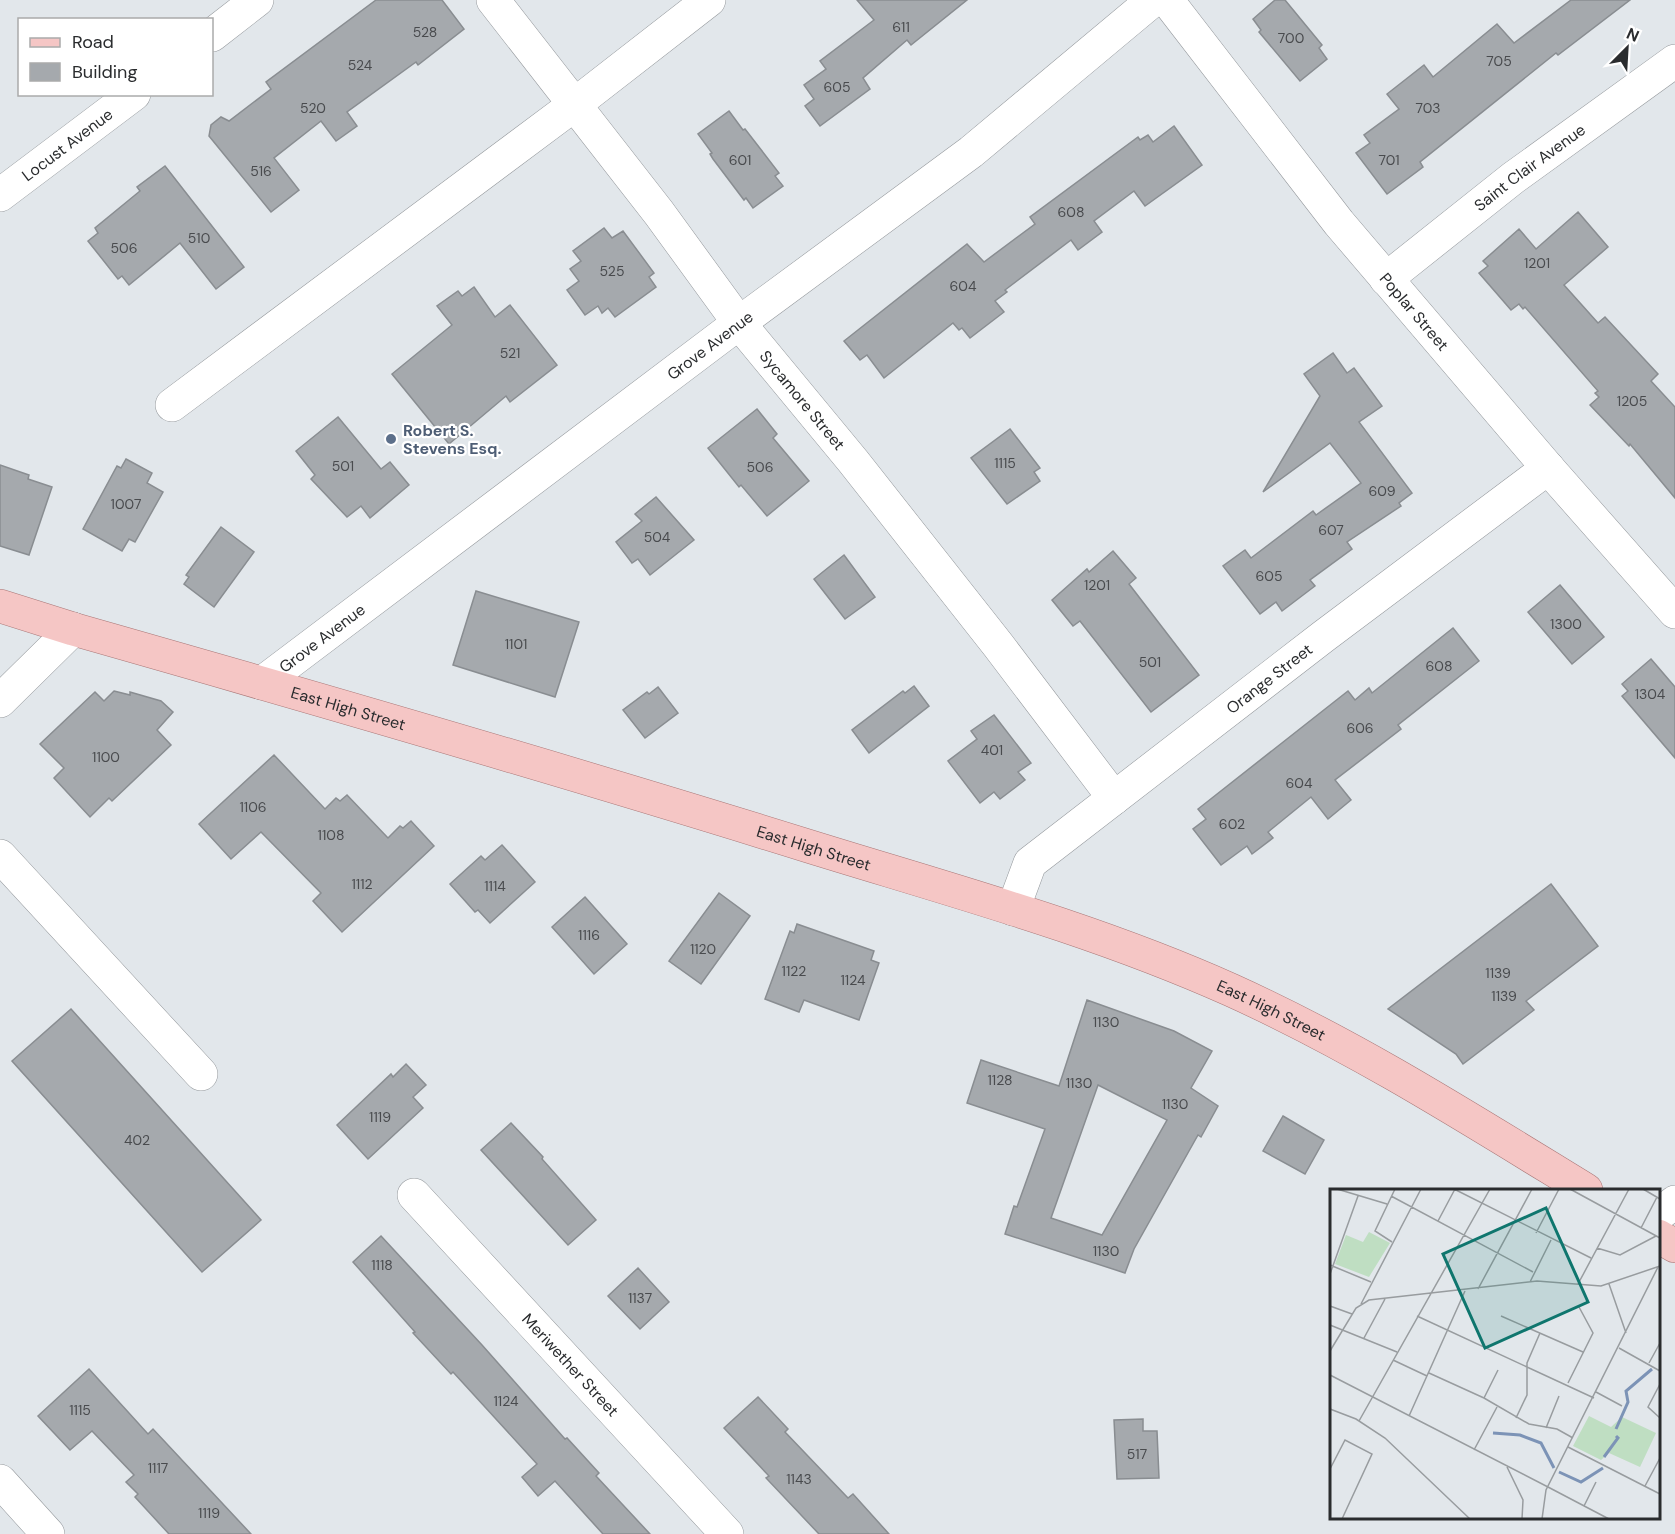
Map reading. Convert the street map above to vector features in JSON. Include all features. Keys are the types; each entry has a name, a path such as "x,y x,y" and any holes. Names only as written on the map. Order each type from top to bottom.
{"main road":[{"name":"East High Street","path":"0,606 591,779 1112,941 1231,990 1327,1037 1453,1109 1583,1189"},
{"path":"1660,1237 1675,1246"}],"street":[{"path":"213,34 257,0"},
{"name":"Sycamore Street","path":"493,0 659,213 739,323 860,470 998,645 1114,798"},
{"path":"172,405 574,105 710,0"},
{"name":"Grove Avenue","path":"262,683 739,323 971,152 1153,0"},
{"name":"Poplar Street","path":"1167,0 1339,223 1548,468 1675,612"},
{"name":"Saint Clair Avenue","path":"1386,279 1513,178 1675,61"},
{"name":"Locust Avenue","path":"0,195 131,96"},
{"name":"Orange Street","path":"1013,909 1030,863 1324,636 1548,468"},
{"path":"0,701 73,629"},
{"path":"0,856 201,1074"},
{"name":"Meriwether Street","path":"414,1195 727,1534"},
{"path":"1660,1214 1675,1202"},
{"path":"0,1481 48,1534"}],"building":[{"path":"376,0 442,0 464,29 418,65 416,62 347,112 357,126 336,141 321,121 274,158 299,190 271,212 209,136 211,125 221,117 229,121 271,89 266,82"},
{"path":"857,0 967,0 911,45 907,40 863,78 870,89 820,126 805,106 814,99 804,85 826,69 820,61 874,20"},
{"path":"1275,0 1285,0 1322,45 1319,48 1327,59 1300,81 1259,32 1261,30 1253,19"},
{"path":"1571,0 1630,0 1558,55 1556,53 1420,162 1423,167 1387,194 1356,153 1370,143 1364,135 1399,109 1387,94 1424,65 1433,77 1497,24 1514,43"},
{"path":"729,111 779,173 775,176 783,186 753,208 746,198 744,200 713,159 710,154 712,153 698,134"},
{"path":"1174,126 1202,165 1145,206 1134,191 1094,221 1102,232 1078,250 1071,240 1005,290 1007,292 995,301 1004,312 970,338 962,328 959,330 953,323 884,378 867,355 860,360 844,341 967,244 984,262 1035,224 1030,217 1138,137 1140,140 1148,135 1153,142"},
{"path":"165,166 244,267 216,289 180,243 129,285 122,276 118,279 88,241 98,233 95,228 140,191 137,187"},
{"path":"1578,212 1608,247 1564,285 1598,323 1605,317 1658,374 1651,381 1675,407 1675,498 1630,444 1629,446 1590,405 1599,397 1595,393 1598,391 1525,307 1523,309 1519,304 1511,310 1479,273 1488,266 1483,261 1519,229 1536,249"},
{"path":"604,228 612,238 623,231 654,273 649,277 656,287 615,317 608,308 602,313 598,306 585,315 567,290 579,281 570,269 581,261 573,251"},
{"path":"474,287 495,317 510,305 557,365 510,402 506,396 449,444 392,374 452,325 437,306 458,291 462,296"},
{"path":"1333,353 1347,373 1354,368 1382,406 1359,422 1412,493 1399,503 1401,506 1347,542 1352,549 1310,580 1315,586 1282,611 1276,602 1260,614 1223,566 1245,550 1251,558 1313,511 1316,515 1361,483 1330,443 1263,492 1320,396 1304,374"},
{"path":"757,409 777,434 773,438 809,481 767,516 741,485 739,487 708,448"},
{"path":"338,417 381,469 390,462 409,485 370,518 361,506 347,517 311,479 315,475 296,451"},
{"path":"1010,429 1040,468 1034,472 1040,481 1007,504 971,458"},
{"path":"126,459 152,473 147,483 163,492 135,542 129,539 122,551 83,529 117,466 121,468"},
{"path":"0,465 29,475 28,479 52,487 29,555 0,546"},
{"path":"656,497 694,540 650,575 638,559 632,563 616,542 642,521 635,514"},
{"path":"221,527 254,552 214,607 184,584 189,577 186,575"},
{"path":"1113,551 1136,578 1129,584 1199,675 1151,712 1080,621 1073,626 1052,600 1087,569 1089,572"},
{"path":"844,555 875,597 845,619 814,579"},
{"path":"1560,585 1604,637 1572,664 1528,612"},
{"path":"476,591 579,622 555,697 453,665"},
{"path":"1453,628 1479,661 1398,725 1401,729 1335,780 1351,800 1328,819 1311,797 1268,832 1273,838 1252,854 1247,846 1221,865 1193,829 1206,819 1198,809 1348,691 1355,700 1369,688 1372,693"},
{"path":"1651,659 1675,687 1675,758 1622,696 1628,691 1622,684"},
{"path":"914,686 929,706 869,753 852,730 903,691 905,693"},
{"path":"658,687 678,713 645,738 623,710 647,692 649,694"},
{"path":"114,691 130,695 130,692 161,701 173,712 157,730 171,745 112,801 109,798 90,817 54,778 64,768 40,744 95,692 104,701"},
{"path":"994,715 1031,763 1018,772 1025,780 1000,799 994,792 980,803 948,761 977,739 971,731"},
{"path":"274,755 325,809 336,798 340,801 347,795 388,838 400,826 403,828 411,821 434,846 342,932 313,901 321,893 261,832 231,859 199,824"},
{"path":"502,845 535,882 490,923 478,910 475,912 450,884 481,856 485,860"},
{"path":"1551,884 1598,946 1526,1001 1534,1010 1463,1064 1456,1054 1388,1009"},
{"path":"719,893 750,916 701,984 669,961"},
{"path":"585,897 627,944 594,974 552,927"},
{"path":"797,924 874,951 871,960 879,963 859,1020 804,1000 799,1012 765,999 790,931 794,933"},
{"path":"1087,1000 1174,1031 1212,1051 1191,1088 1218,1106 1201,1137 1198,1135 1134,1249 1125,1273 1005,1234 1045,1129 967,1103 981,1060 1059,1086","holes":["1098,1085 1167,1120 1102,1235 1051,1218"]},
{"path":"71,1009 261,1220 202,1272 12,1061"},
{"path":"406,1064 426,1085 413,1097 423,1108 368,1159 337,1125 391,1074 393,1077"},
{"path":"1283,1116 1324,1140 1305,1174 1263,1151"},
{"path":"511,1123 596,1220 568,1245 481,1150"},
{"path":"381,1236 565,1439 567,1438 599,1473 596,1476 650,1534 603,1534 555,1481 538,1496 522,1477 537,1464 453,1372 451,1374 413,1333 415,1332 353,1262"},
{"path":"638,1268 669,1302 640,1329 608,1296"},
{"path":"89,1369 148,1434 153,1429 251,1534 169,1534 135,1497 138,1494 126,1482 134,1475 92,1431 70,1450 38,1416"},
{"path":"758,1397 788,1429 785,1432 848,1498 853,1494 889,1534 819,1534 766,1478 769,1476 724,1428"},
{"path":"1143,1419 1143,1431 1157,1431 1159,1478 1117,1479 1114,1420"}],"place":[{"name":"Robert S. Stevens Esq.","path":"391,439"}]}
